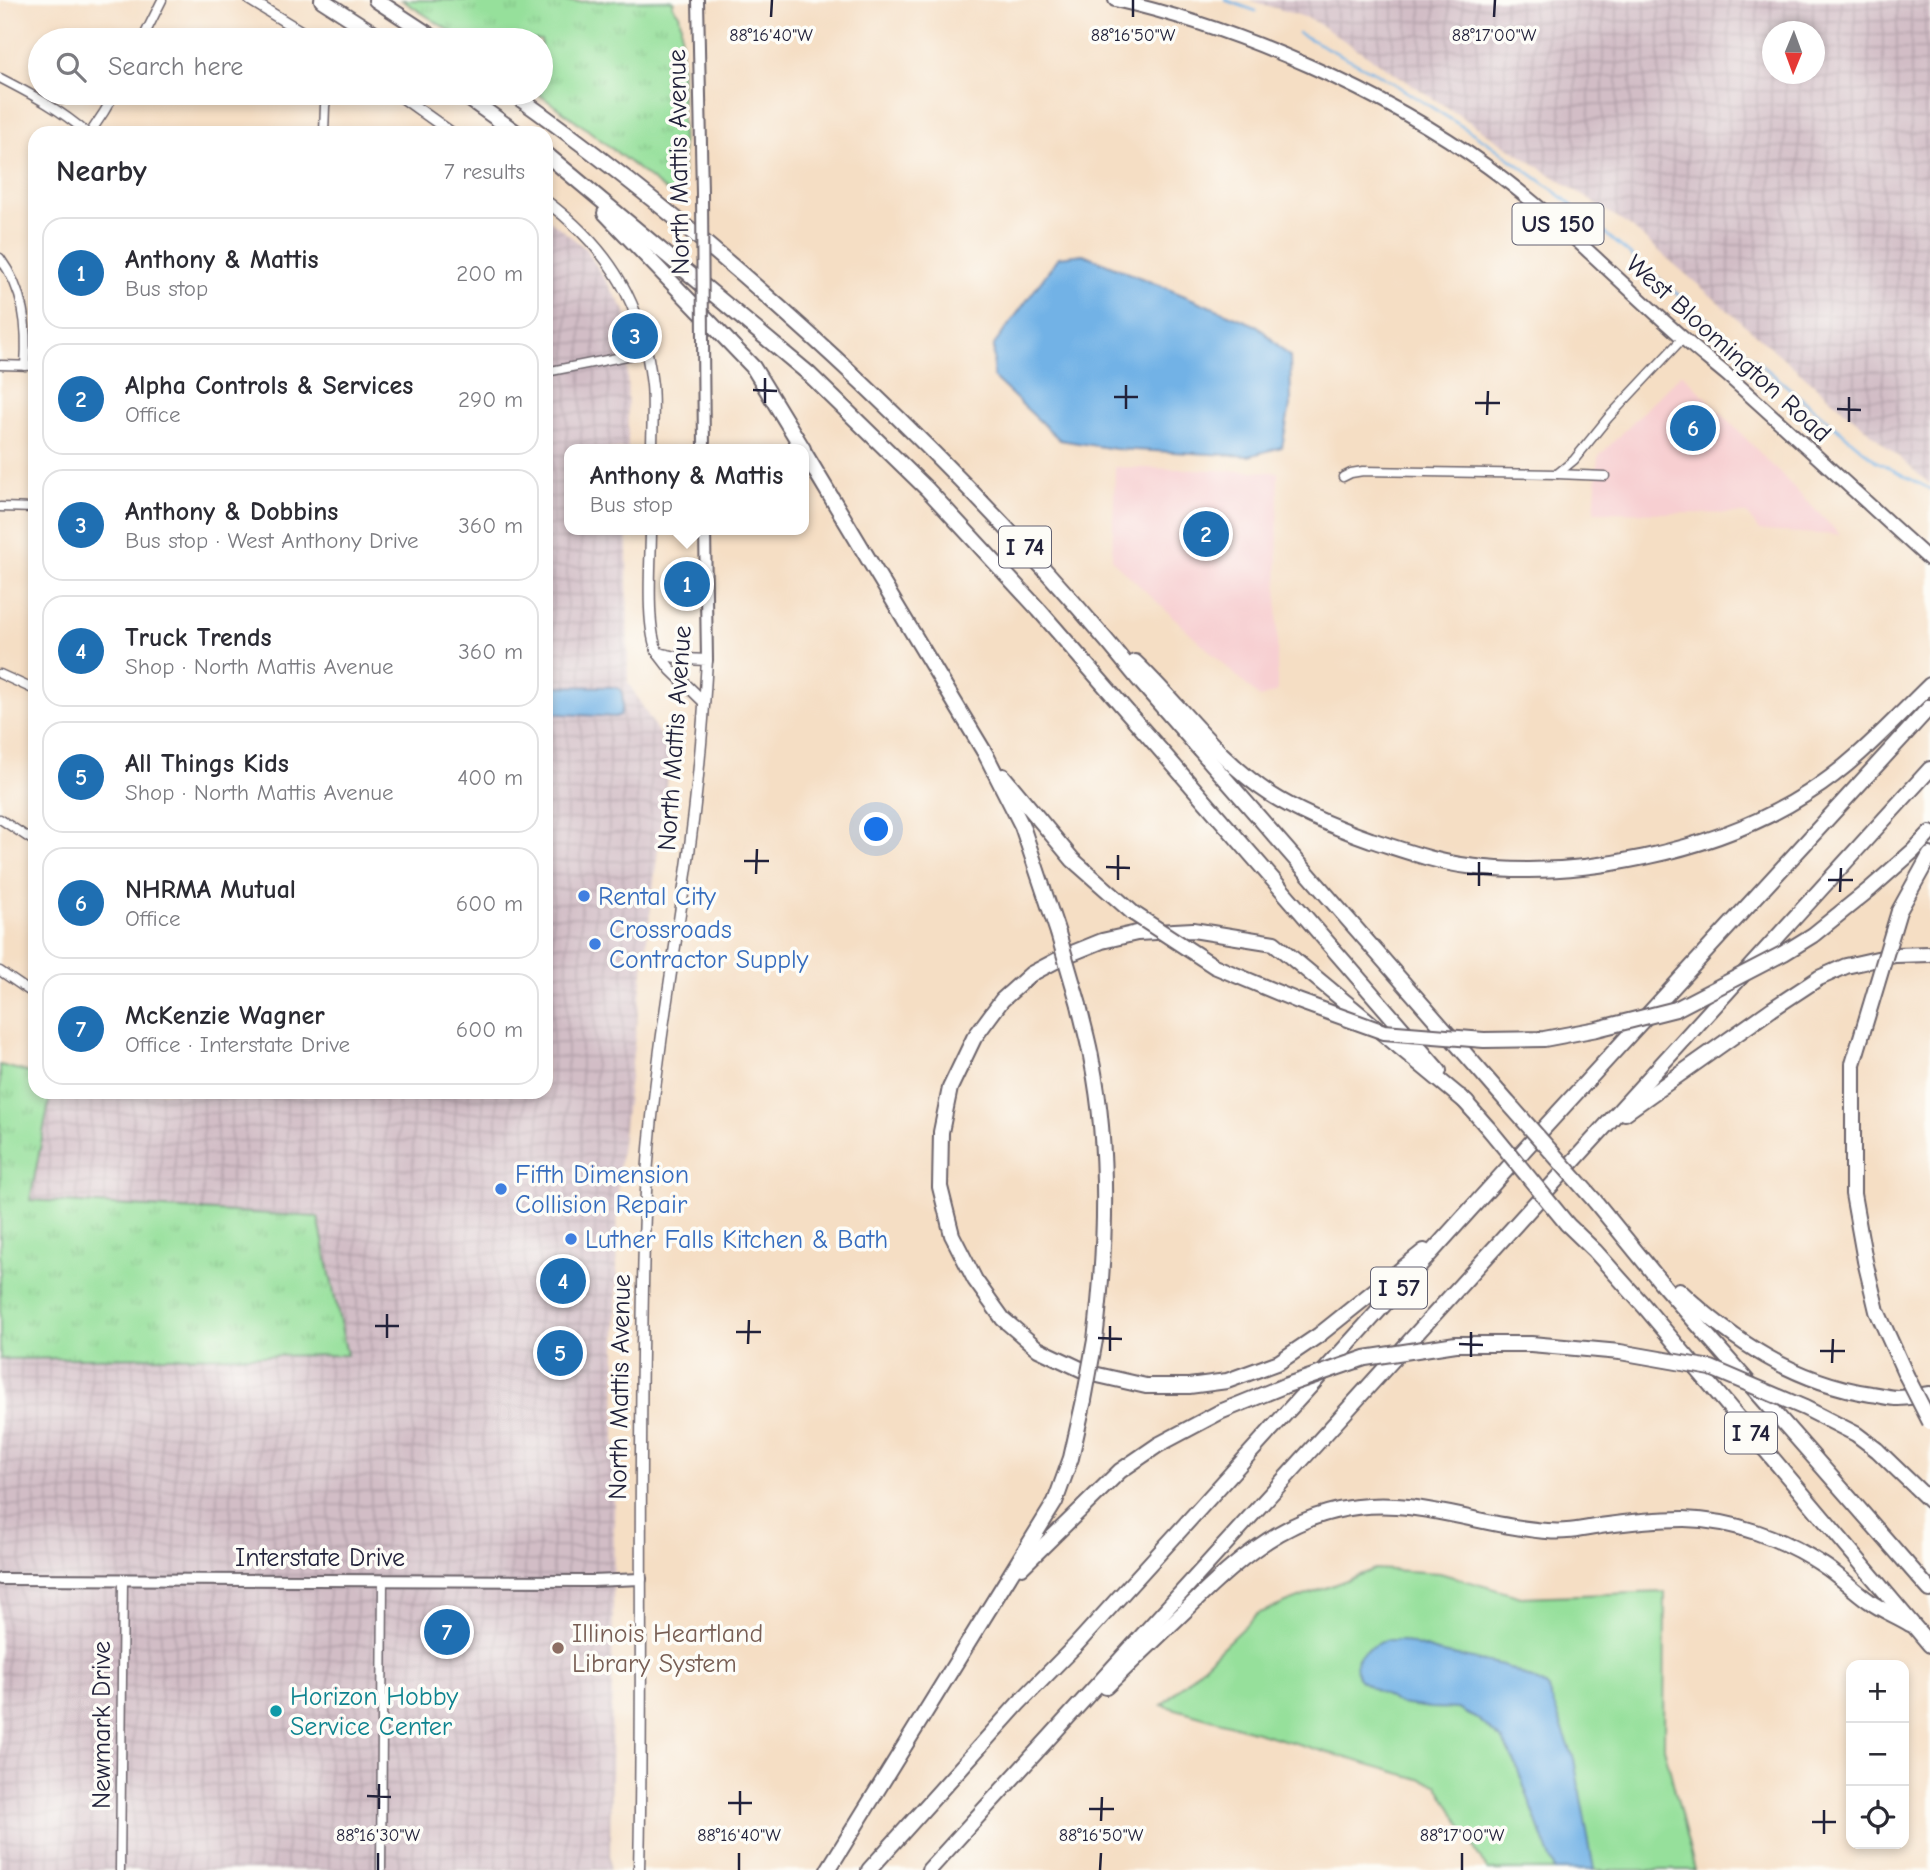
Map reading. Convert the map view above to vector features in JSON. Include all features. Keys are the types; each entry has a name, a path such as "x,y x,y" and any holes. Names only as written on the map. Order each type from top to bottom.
{"highway":[{"path":"322,0 365,28"},
{"path":"376,0 419,28"},
{"path":"478,105 507,126"},
{"name":"I 74","path":"528,105 679,220 772,300 916,434 990,510 1088,617 1140,681 1594,1200 1623,1237 1930,1590"},
{"name":"I 74","path":"553,159 808,373 927,489 1039,610 1489,1129 1567,1224 1644,1306 1930,1645"},
{"path":"561,165 753,367 799,444"},
{"path":"809,461 985,753 1022,826 1058,933 1093,1063 1102,1134 1104,1220 1095,1340 1071,1458 1055,1503 828,1870"},
{"path":"1088,617 1150,677 1233,766 1288,805 1339,828 1425,857 1467,866 1518,870 1566,869 1654,854 1711,839 1757,821 1830,779 1930,685"},
{"name":"I 57","path":"869,1870 1930,707"},
{"path":"985,753 1073,860 1133,913 1214,966 1298,1001 1384,1032 1484,1040 1544,1039 1676,1009 1784,953 1813,934 1870,890 1930,833"},
{"name":"I 57","path":"929,1870 1930,769"},
{"path":"1930,855 1899,911 1853,1064 1853,1194 1865,1261 1877,1311 1930,1422"},
{"path":"1460,1222 1319,1335 1279,1363 1227,1381 1189,1386 1146,1386 1089,1373 1038,1349 1003,1319 975,1280 952,1234 940,1187 941,1132 950,1087 974,1038 1002,1000 1031,975 1065,956 1102,941 1137,933 1193,930 1274,943 1466,1103"},
{"path":"1601,1130 1819,978 1846,966 1895,955 1930,954"},
{"path":"1623,1237 1701,1311 1753,1351 1842,1390 1897,1398 1930,1394"},
{"path":"1006,1583 1120,1471 1158,1445 1220,1412 1365,1358 1457,1344 1531,1344 1620,1352 1710,1368 1805,1408 1856,1434 1877,1450 1930,1501"},
{"path":"1041,1748 1244,1556 1295,1524 1318,1515 1350,1508 1397,1506 1551,1532 1663,1520 1687,1519 1720,1524 1765,1535 1788,1544 1826,1566 1870,1602 1910,1624"}],"main road":[{"name":"North Mattis Avenue","path":"698,0 704,444"},
{"name":"West Bloomington Road","path":"1115,0 1194,22 1263,47 1329,76 1451,142 1503,178 1567,232 1930,560"},
{"name":"North Mattis Avenue","path":"705,535 707,660"},
{"name":"Interstate Drive","path":"0,1579 641,1579"}],"street":[{"path":"148,28 162,0"},
{"path":"250,0 296,28"},
{"path":"0,78 28,94"},
{"path":"48,105 79,126"},
{"path":"93,126 108,105"},
{"path":"324,126 325,105"},
{"path":"413,105 442,126"},
{"path":"553,207 600,250 627,293 647,352 652,388 652,444"},
{"path":"0,258 21,299 28,351"},
{"path":"1557,474 1574,460 1608,418 1683,338"},
{"path":"553,371 647,352"},
{"path":"0,365 28,366"},
{"path":"1343,477 1363,471 1605,476"},
{"path":"0,506 28,508"},
{"path":"651,535 653,643 671,670 704,702"},
{"path":"658,653 685,659 707,660"},
{"name":"North Mattis Avenue","path":"639,1870 641,1403 647,1178 659,1052 697,781 707,660"},
{"path":"0,674 28,686"},
{"path":"0,819 28,837"},
{"path":"0,971 28,990"},
{"name":"Newmark Drive","path":"120,1870 123,1580"},
{"path":"381,1870 383,1580"}],"shaded area":[{"path":"1249,0 1930,0 1930,484 1631,227 1311,19"},
{"path":"553,223 585,248 627,314 628,444 564,444 564,535 627,535 628,682 670,752 618,1176 610,1870 0,1870 0,1359 347,1355 317,1217 30,1200 50,1099 553,1099"},
{"path":"1682,373 1840,535 1759,531 1747,514 1594,512 1598,457"},
{"path":"1115,467 1278,472 1277,692 1260,698 1112,560"}],"green space":[{"path":"402,0 674,2 672,5 679,14 681,24 683,204 553,104 553,28 445,28"},
{"path":"0,1065 28,1072 28,1099 50,1099 30,1200 318,1217 347,1355 0,1359"},
{"path":"1375,1569 1440,1573 1521,1597 1665,1592 1664,1747 1695,1870 1487,1870 1437,1784 1162,1705 1257,1614"}],"water":[{"path":"1083,254 1258,326 1290,357 1291,401 1282,447 1249,456 1115,449 1060,440 993,377 994,345 1059,257"},
{"path":"553,686 620,689 623,698 621,712 615,717 553,713"},
{"path":"1385,1640 1400,1640 1437,1652 1503,1665 1547,1687 1574,1759 1594,1870 1555,1870 1516,1765 1503,1741 1479,1720 1458,1709 1399,1704 1359,1680 1356,1665 1361,1654"}],"waterway":[{"path":"1225,0 1256,11"},
{"path":"1298,33 1380,75 1487,142 1556,192 1876,461 1930,489"}],"place":[{"name":"Anthony & Dobbins","path":"635,336"},
{"name":"NHRMA Mutual","path":"1693,428"},
{"name":"Alpha Controls & Services","path":"1206,534"},
{"name":"Anthony & Mattis","path":"687,584"},
{"name":"Rental City","path":"584,896"},
{"name":"Crossroads Contractor Supply","path":"595,944"},
{"name":"Fifth Dimension Collision Repair","path":"501,1189"},
{"name":"Luther Falls Kitchen & Bath","path":"571,1239"},
{"name":"Truck Trends","path":"563,1281"},
{"name":"All Things Kids","path":"560,1353"},
{"name":"McKenzie Wagner","path":"447,1632"},
{"name":"Illinois Heartland Library System","path":"558,1648"},
{"name":"Horizon Hobby Service Center","path":"276,1711"}]}
